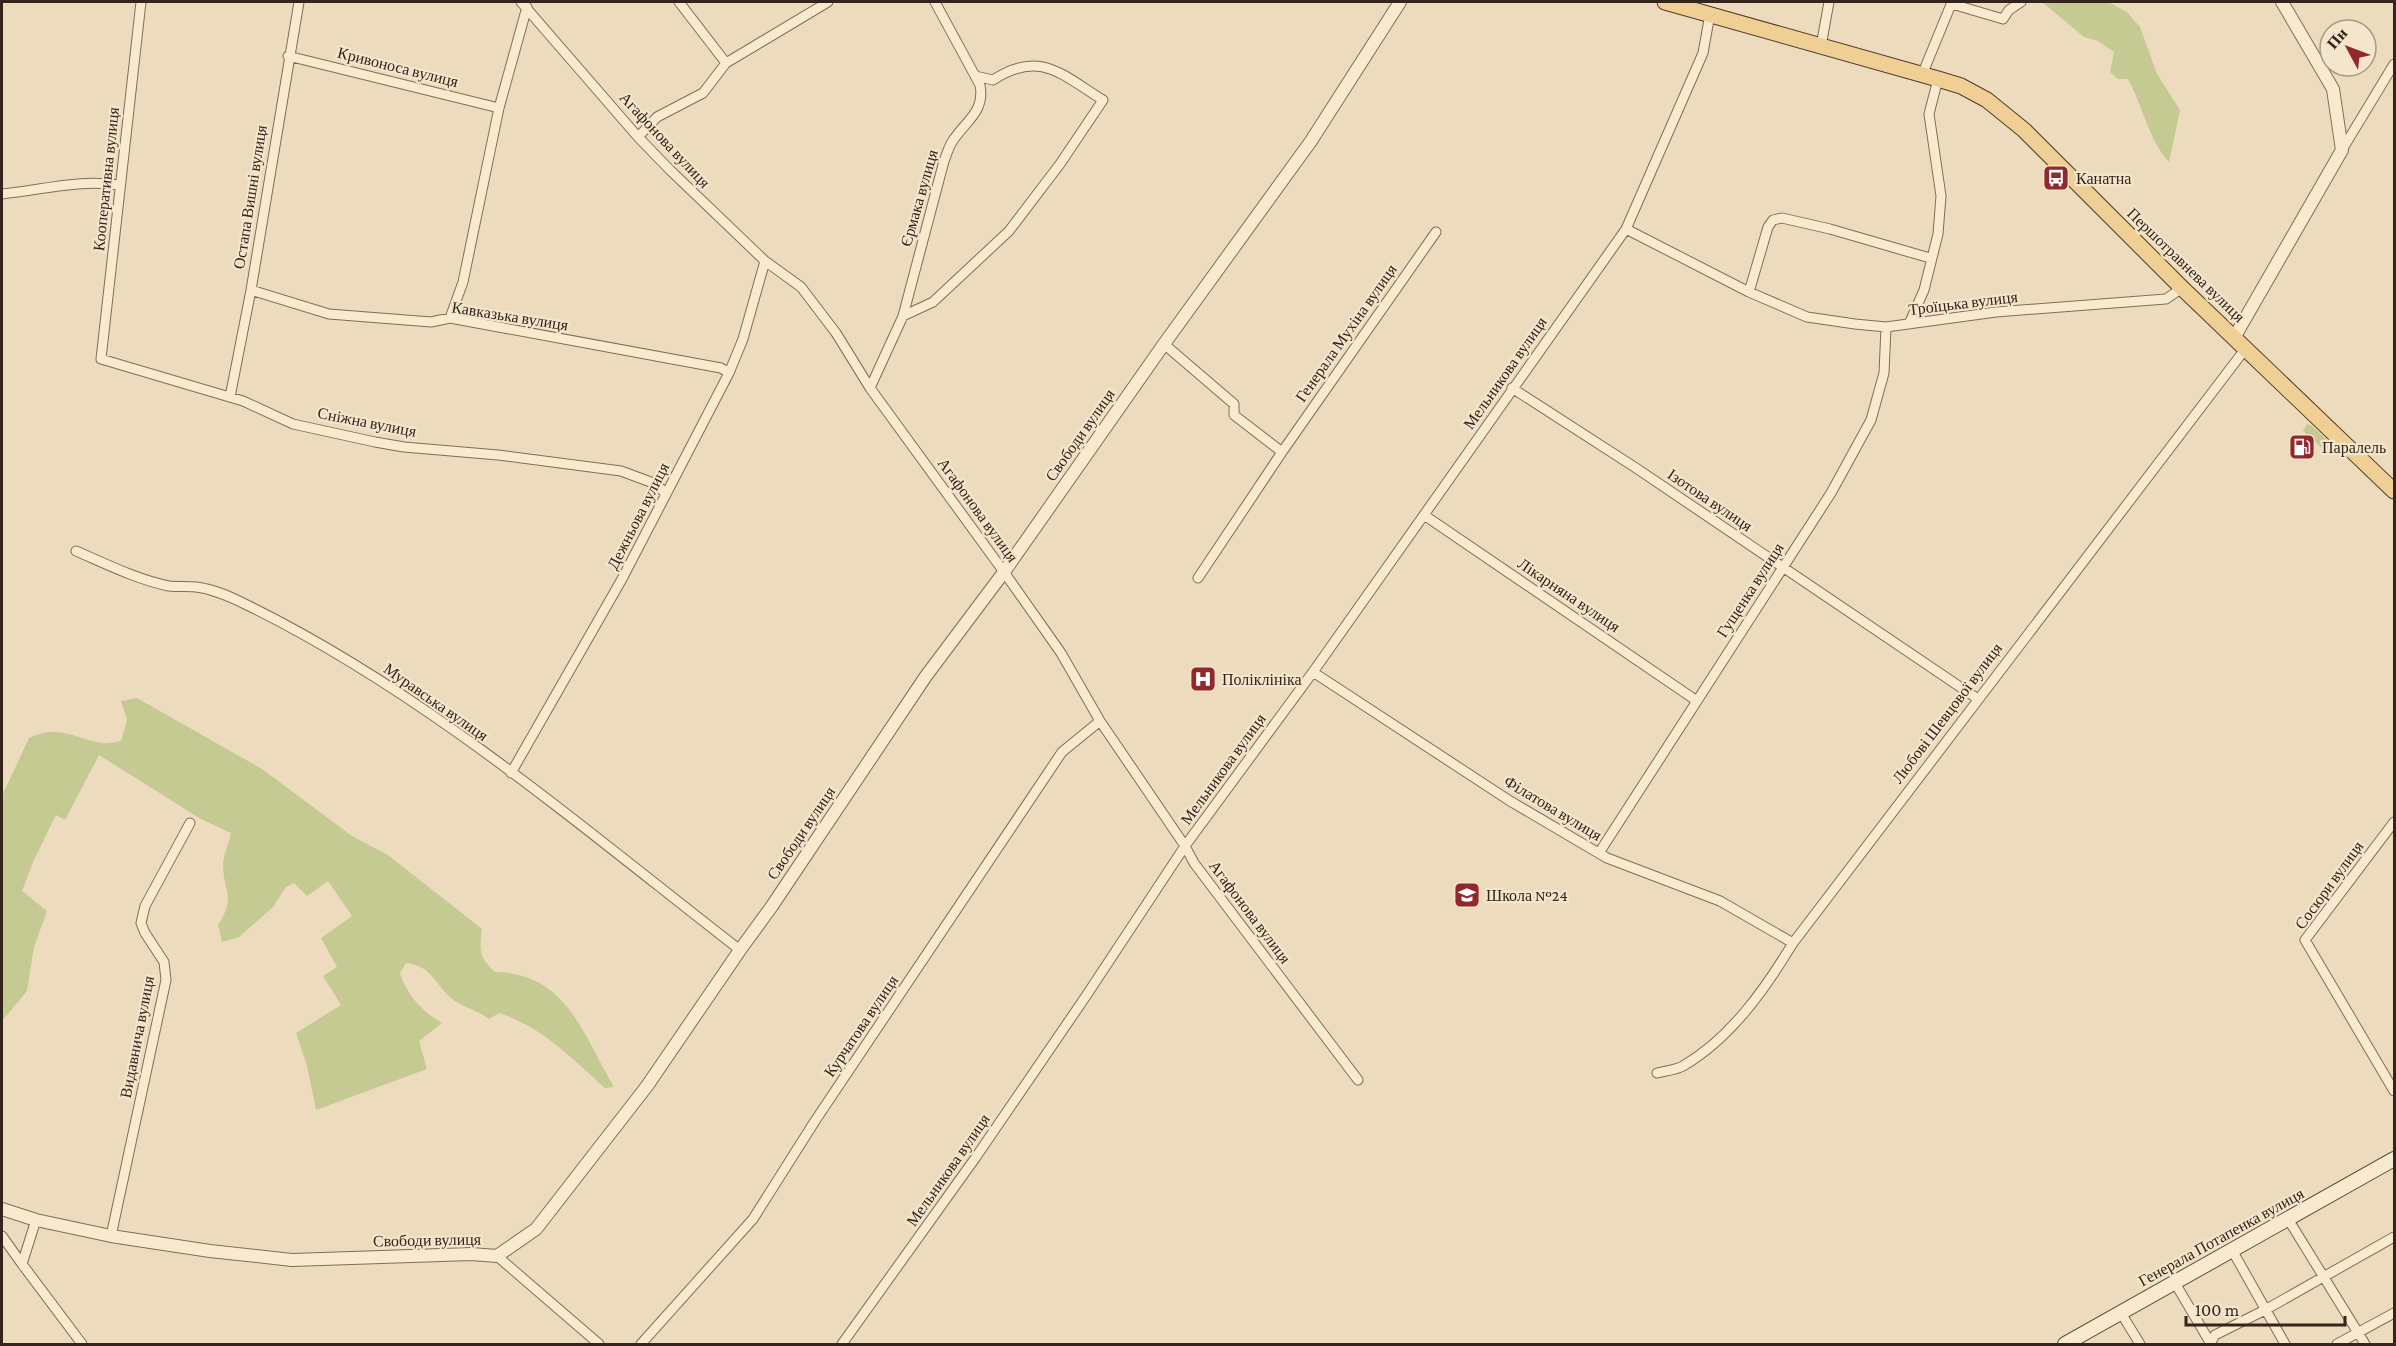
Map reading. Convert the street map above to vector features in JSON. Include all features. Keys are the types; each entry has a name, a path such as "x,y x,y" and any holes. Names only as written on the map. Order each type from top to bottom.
{"main road":[{"name":"Першотравнева вулиця","path":"1665,2 1938,79 1961,86 1987,100 2024,130 2182,288 2394,491"},
{"name":"Генерала Потапенка вулиця","path":"2065,1344 2394,1159"}],"street":[{"name":"Кооперативна вулиця","path":"101,359 141,2"},
{"name":"Остапа Вишні вулиця","path":"230,397 299,2"},
{"path":"679,2 726,63"},
{"path":"638,137 657,117 703,93 726,63 828,2"},
{"name":"Єрмака вулиця","path":"870,388 903,316 944,161 952,141 980,107 982,96 975,76 935,2"},
{"name":"Свободи вулиця","path":"2,1209 36,1220 111,1236 210,1251 292,1260 471,1254 497,1256 536,1229 647,1086 772,906 926,676 1004,572 1164,344 1311,141 1400,2"},
{"path":"1821,46 1829,2"},
{"path":"1922,75 1952,3 2003,19 2009,10 2021,2"},
{"path":"2282,2 2333,90 2342,150"},
{"path":"450,318 463,282 524,4"},
{"name":"Агафонова вулиця","path":"524,4 638,137 765,261 801,287 836,333 870,388 1061,653 1100,721 1185,846 1194,863 1358,1080"},
{"name":"Мельникова вулиця","path":"842,1344 976,1157 1185,846 1313,672 1512,387 1626,229 1703,53 1710,14"},
{"name":"Кривоноса вулиця","path":"288,56 500,108"},
{"path":"903,316 933,302 1009,231 1054,173 1103,100 1054,69 1042,66 1031,64 1018,67 993,80 975,76"},
{"name":"Любові Шевцової вулиця","path":"1657,1073 1682,1067 1718,1041 1768,984 1793,943 1978,699 2240,343 2342,150 2394,64"},
{"path":"1909,324 1924,290 1930,258 1938,234 1941,210 1929,114 1938,79"},
{"path":"2,194 52,188 75,182 119,185"},
{"path":"1749,292 1768,227 1773,220 1782,218 1830,229 1930,258"},
{"name":"Троїцька вулиця","path":"1626,229 1749,292 1807,316 1886,327 1996,312 2166,299 2182,288"},
{"name":"Генерала Мухіна вулиця","path":"1198,578 1282,452 1436,232"},
{"name":"Дежньова вулиця","path":"511,773 622,579 729,374 743,339 765,261"},
{"name":"Кавказька вулиця","path":"250,290 329,314 431,322 450,318 721,368 729,374"},
{"name":"Гущенка вулиця","path":"1599,853 1832,493 1870,420 1884,373 1886,327"},
{"path":"1164,344 1234,404 1234,415 1282,452"},
{"name":"Сніжна вулиця","path":"101,359 230,397 293,424 375,442 621,471 656,484 666,494"},
{"name":"Ізотова вулиця","path":"1512,387 1978,699"},
{"name":"Лікарняна вулиця","path":"1424,515 1697,701"},
{"name":"Муравська вулиця","path":"76,551 169,586 198,587 220,593 246,604 346,659 425,710 511,773 740,950"},
{"name":"Філатова вулиця","path":"1313,672 1510,801 1607,858 1720,901 1793,943"},
{"name":"Курчатова вулиця","path":"640,1344 753,1220 814,1121 1062,752 1100,721"},
{"name":"Сосюри вулиця","path":"2394,822 2305,940 2394,1091"},
{"name":"Видавнича вулиця","path":"111,1236 166,980 164,962 141,923 145,906 190,823"},
{"path":"2288,1219 2365,1344"},
{"path":"22,1264 36,1220"},
{"path":"2,1236 81,1344"},
{"path":"2210,1344 2215,1335 2265,1310 2394,1238"},
{"path":"2232,1250 2285,1344"},
{"path":"497,1256 599,1344"},
{"path":"2175,1283 2210,1344"},
{"path":"2121,1313 2140,1344"},
{"path":"2337,1344 2394,1313"}],"green space":[{"path":"2042,2 2108,2 2127,12 2140,27 2157,74 2180,110 2169,162 2151,133 2128,79 2118,79 2110,72 2114,52 2098,41 2084,37"},
{"path":"2307,424 2329,442 2329,448 2322,448 2303,431"},
{"path":"137,698 262,769 352,836 388,855 482,929 481,953 486,962 495,972 520,975 540,983 556,995 582,1028 614,1087 605,1088 556,1044 529,1026 499,1013 489,1019 455,1001 423,968 406,963 400,973 411,996 422,1008 442,1023 419,1041 427,1069 316,1110 307,1066 296,1033 341,1005 323,976 337,967 321,938 352,916 328,881 307,896 294,883 286,887 273,907 239,937 222,942 218,925 228,901 223,866 231,833 201,819 99,755 65,820 56,815 33,862 22,891 47,911 34,947 27,991 2,1021 2,796 29,738 49,732 58,732 102,743 121,741 127,720 121,701"}],"place":[{"name":"Канатна","path":"2056,178"},
{"name":"Паралель","path":"2302,447"},
{"name":"Поліклініка","path":"1203,679"},
{"name":"Школа №24","path":"1467,895"}]}
